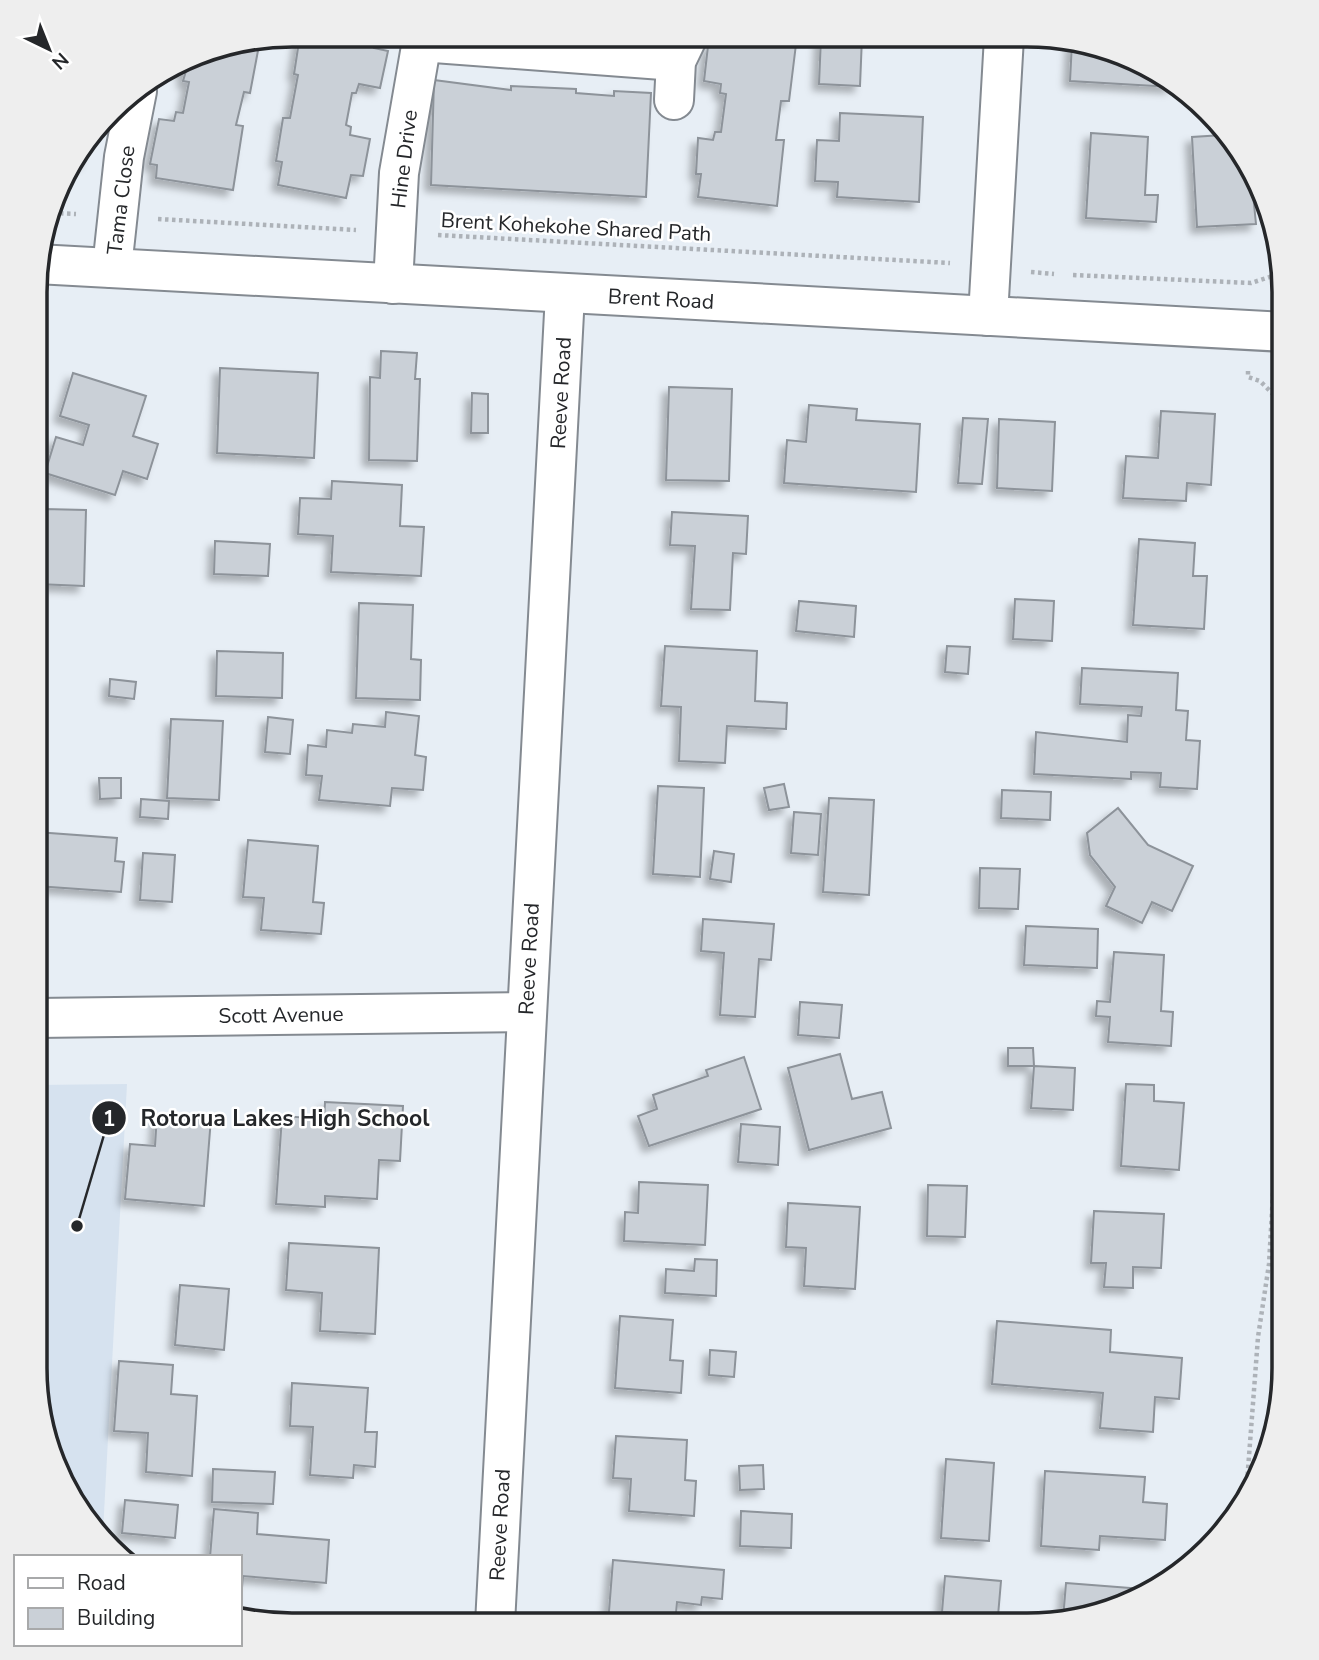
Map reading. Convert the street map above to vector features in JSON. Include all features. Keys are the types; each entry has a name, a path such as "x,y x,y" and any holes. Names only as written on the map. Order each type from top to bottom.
{"street":[{"path":"988,316 1003,47"},
{"name":"Hine Drive","path":"393,284 400,173 421,48"},
{"path":"643,48 682,49 674,100"},
{"name":"Tama Close","path":"112,268 124,157 134,106"},
{"name":"Brent Road","path":"49,265 1272,331"},
{"name":"Reeve Road","path":"496,1612 565,294"},
{"name":"Scott Avenue","path":"47,1018 526,1012"}],"path":[{"name":"Brent Kohekohe Shared Path","path":"60,213 958,264"},
{"path":"1018,267 1030,272 1058,274"},
{"path":"1072,275 1251,283 1271,277"},
{"path":"1248,377 1260,381 1272,393"},
{"path":"1248,1472 1258,1337 1269,1264 1271,1226"}],"shaded area":[{"path":"127,1084 103,1523 80,1490 66,1462 49,1400 47,1085"}],"building":[{"path":"708,47 796,47 789,101 781,101 776,140 784,140 777,206 698,197 701,174 696,174 698,138 713,140 715,132 721,132 726,94 720,93 721,84 704,81"},
{"path":"821,47 862,47 860,86 819,84"},
{"path":"298,48 374,48 388,51 380,88 359,84 356,93 352,93 346,125 351,127 350,135 370,139 363,176 351,175 346,198 278,185 282,162 276,161 283,118 290,118 298,75 294,74"},
{"path":"258,50 250,93 244,92 236,125 243,126 233,190 156,178 157,165 150,164 159,119 174,121 176,112 183,113 189,82 183,81 186,72 198,66"},
{"path":"1071,52 1121,66 1158,86 1070,81"},
{"path":"434,80 511,90 511,86 576,89 576,93 614,96 614,91 651,93 646,197 431,185"},
{"path":"840,113 923,117 919,202 837,197 838,182 815,181 817,140 839,141"},
{"path":"1091,133 1148,137 1145,195 1158,195 1156,222 1086,218"},
{"path":"1214,136 1230,156 1253,198 1256,224 1197,227 1192,137"},
{"path":"381,351 417,353 415,379 420,379 417,461 369,460 370,377 380,378"},
{"path":"220,368 318,373 314,458 217,453"},
{"path":"73,373 146,396 133,436 158,444 147,479 123,471 115,495 47,474 56,437 83,445 89,425 60,416"},
{"path":"669,387 732,389 729,481 666,480"},
{"path":"472,393 488,394 488,433 471,433"},
{"path":"809,405 857,409 856,420 920,424 916,492 784,483 787,440 806,442"},
{"path":"1161,411 1215,414 1211,485 1187,483 1186,501 1123,498 1126,456 1158,458"},
{"path":"963,418 988,419 982,484 958,483"},
{"path":"999,419 1055,422 1052,491 997,488"},
{"path":"332,481 402,485 400,526 424,527 421,576 331,572 333,536 298,534 300,498 331,499"},
{"path":"47,509 86,510 84,586 47,584"},
{"path":"672,512 748,516 746,554 733,553 730,610 691,609 695,546 670,545"},
{"path":"1139,539 1195,543 1193,576 1207,576 1204,629 1133,625"},
{"path":"215,541 270,544 268,576 214,574"},
{"path":"1015,599 1054,601 1052,641 1013,639"},
{"path":"799,601 856,606 854,637 796,631"},
{"path":"359,603 413,605 411,659 421,660 420,700 356,698"},
{"path":"665,646 757,651 755,701 787,703 786,729 727,726 725,763 679,761 681,707 661,706"},
{"path":"947,646 970,647 968,674 945,672"},
{"path":"217,651 283,653 282,698 216,696"},
{"path":"1082,668 1178,673 1176,710 1188,711 1186,740 1200,741 1197,789 1160,787 1161,773 1131,772 1131,779 1034,774 1036,732 1127,742 1128,715 1141,716 1142,707 1080,704"},
{"path":"110,679 136,682 134,699 109,696"},
{"path":"386,712 419,716 415,755 426,757 423,790 392,788 390,806 319,800 322,776 306,775 308,745 326,747 327,730 352,733 353,724 385,727"},
{"path":"268,717 293,720 290,754 265,752"},
{"path":"171,719 223,721 219,800 167,798"},
{"path":"99,778 121,778 121,798 100,799"},
{"path":"784,784 789,807 769,810 764,788"},
{"path":"658,786 704,788 700,877 653,874"},
{"path":"1002,790 1051,792 1050,820 1001,818"},
{"path":"829,798 874,800 869,895 823,892"},
{"path":"141,799 169,801 168,819 140,817"},
{"path":"1118,808 1148,845 1193,866 1172,911 1152,902 1142,923 1106,906 1115,887 1090,855 1087,833"},
{"path":"794,812 821,814 818,855 791,853"},
{"path":"47,833 117,838 115,861 124,862 121,892 47,887"},
{"path":"248,840 318,846 313,902 324,903 321,934 261,930 264,898 243,897"},
{"path":"714,851 734,854 731,882 710,879"},
{"path":"143,853 175,855 172,902 140,900"},
{"path":"980,868 1020,869 1018,909 979,908"},
{"path":"703,919 774,924 771,960 759,959 755,1017 720,1015 724,953 701,951"},
{"path":"1026,926 1098,929 1097,968 1024,965"},
{"path":"1114,952 1164,955 1161,1011 1173,1012 1171,1046 1108,1042 1110,1017 1096,1016 1097,1001 1110,1002"},
{"path":"800,1002 842,1005 839,1038 798,1035"},
{"path":"1008,1048 1033,1048 1034,1066 1008,1066"},
{"path":"840,1054 852,1099 882,1092 891,1128 809,1150 788,1068"},
{"path":"744,1057 761,1109 649,1146 638,1116 657,1109 653,1095 708,1076 706,1070"},
{"path":"1034,1066 1075,1068 1073,1110 1031,1108"},
{"path":"1126,1084 1154,1085 1154,1101 1184,1103 1179,1170 1121,1166"},
{"path":"325,1102 403,1106 400,1161 379,1160 377,1199 325,1196 325,1207 276,1204 282,1116 324,1119"},
{"path":"157,1114 211,1118 204,1206 125,1199 130,1144 155,1146"},
{"path":"741,1124 780,1127 778,1165 738,1162"},
{"path":"639,1182 708,1185 705,1245 624,1241 625,1212 638,1213"},
{"path":"928,1185 967,1186 965,1237 927,1236"},
{"path":"788,1203 860,1207 855,1289 804,1286 806,1248 786,1247"},
{"path":"1094,1211 1164,1214 1161,1268 1133,1267 1133,1288 1104,1287 1106,1263 1091,1263"},
{"path":"289,1243 379,1248 375,1334 320,1331 322,1293 286,1290"},
{"path":"695,1259 717,1260 716,1296 665,1293 666,1269 694,1271"},
{"path":"180,1285 229,1289 224,1350 175,1345"},
{"path":"620,1316 673,1320 670,1360 683,1361 681,1393 615,1388"},
{"path":"997,1321 1111,1330 1110,1352 1182,1358 1179,1399 1155,1397 1153,1432 1100,1428 1103,1393 992,1384"},
{"path":"710,1350 736,1352 734,1377 709,1375"},
{"path":"119,1361 173,1365 171,1394 197,1396 192,1476 146,1472 148,1433 114,1431"},
{"path":"292,1383 368,1388 365,1432 377,1432 375,1467 354,1465 353,1478 310,1475 313,1427 290,1426"},
{"path":"616,1436 687,1440 685,1480 696,1481 694,1516 629,1511 631,1479 613,1478"},
{"path":"946,1459 994,1463 989,1541 941,1538"},
{"path":"763,1465 764,1489 740,1490 739,1466"},
{"path":"213,1469 275,1472 273,1504 212,1502"},
{"path":"1045,1471 1145,1477 1143,1502 1167,1504 1165,1540 1100,1536 1099,1550 1041,1546"},
{"path":"125,1500 178,1505 175,1538 122,1533"},
{"path":"214,1509 258,1513 257,1534 329,1540 326,1583 243,1576 242,1588 242,1555 210,1555"},
{"path":"741,1511 792,1514 791,1548 740,1546"},
{"path":"613,1560 724,1570 722,1599 702,1597 701,1605 677,1602 676,1612 609,1612"},
{"path":"945,1576 1001,1581 998,1612 942,1612"},
{"path":"1066,1583 1133,1588 1090,1604 1064,1609"}],"place":[{"name":"Rotorua Lakes High School","path":"77,1226"}]}
